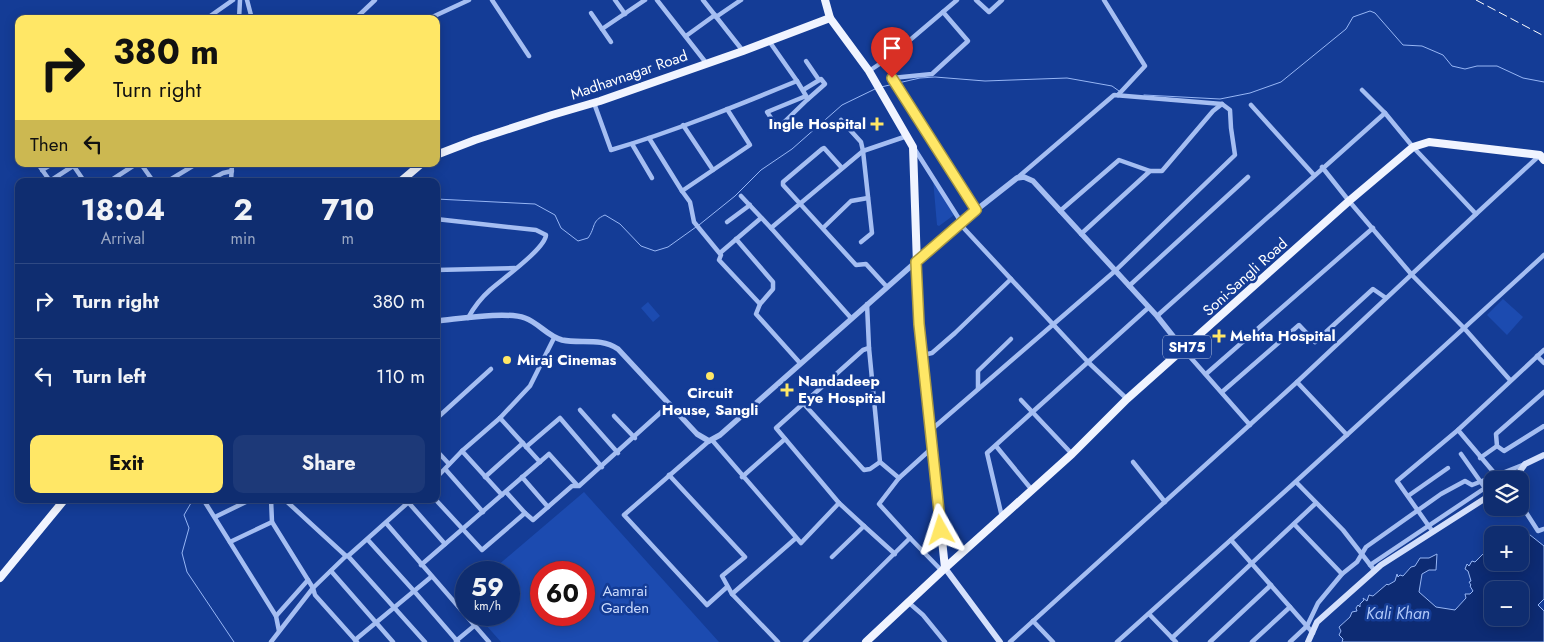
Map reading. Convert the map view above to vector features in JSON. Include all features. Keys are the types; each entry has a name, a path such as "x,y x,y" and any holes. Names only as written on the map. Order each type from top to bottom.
{"main road":[{"path":"824,0 830,18 869,71 913,147 919,324 933,448 943,569 1000,642"},
{"name":"Madhavnagar Road","path":"440,153 483,137 594,103 707,64 830,18"},
{"path":"1414,147 1429,142 1542,155"},
{"name":"Soni-Sangli Road","path":"866,642 943,569 1072,454 1127,400 1349,202 1414,147"},
{"path":"404,178 417,167"},
{"path":"1520,471 1525,464 1544,455"},
{"path":"1308,642 1314,633 1317,622 1381,565 1484,499"},
{"path":"0,578 62,503"}],"street":[{"path":"212,15 233,0"},
{"path":"239,15 240,0"},
{"path":"247,0 251,15"},
{"path":"359,15 375,0"},
{"path":"437,15 469,0"},
{"path":"492,0 529,56"},
{"path":"615,0 625,14"},
{"path":"602,30 645,0"},
{"path":"657,0 707,64"},
{"path":"703,0 743,51"},
{"path":"686,36 741,0"},
{"path":"869,71 890,57 957,0"},
{"path":"976,0 989,12 1002,0"},
{"path":"1104,0 1144,66 1118,95"},
{"path":"892,78 932,74 968,42 943,12"},
{"path":"591,13 611,42"},
{"path":"769,41 807,98"},
{"path":"890,57 892,78 976,210"},
{"path":"806,61 819,80"},
{"path":"803,90 821,78 825,84 807,98 778,128 767,112 807,98"},
{"path":"594,103 612,150 728,109 797,81"},
{"path":"1362,90 1476,214"},
{"path":"728,587 707,605 624,515 710,440 720,435 800,362 960,223 1017,178 1114,95 1222,104 1230,110 1235,155 1115,271 931,430"},
{"path":"1060,211 1119,160 1150,171 1162,170 1222,104"},
{"path":"1251,105 1314,175"},
{"path":"682,191 750,145 728,109"},
{"path":"1157,316 1322,167 1385,113"},
{"path":"841,120 861,142 863,151 872,233 861,242"},
{"path":"683,125 712,170"},
{"path":"771,228 863,151 907,136"},
{"path":"649,138 690,202 694,222 720,253 719,260 760,304"},
{"path":"632,144 652,178"},
{"path":"913,147 960,223 1052,324 1127,400"},
{"path":"842,168 824,148 819,150 783,182 783,185 856,265 866,264 887,287"},
{"path":"1010,642 1297,382 1476,214 1542,155"},
{"path":"40,167 48,178"},
{"path":"42,170 47,167"},
{"path":"54,178 70,167"},
{"path":"76,167 82,178"},
{"path":"115,178 131,167"},
{"path":"143,167 151,178"},
{"path":"173,178 191,167"},
{"path":"231,178 232,167"},
{"path":"1322,167 1349,202 1412,275 1464,328 1510,380"},
{"path":"214,178 232,171"},
{"path":"1081,234 1150,171"},
{"path":"1017,178 1024,177 1033,181 1157,316 1184,350 1250,425"},
{"path":"1129,286 1248,177"},
{"path":"741,196 851,318"},
{"path":"823,228 851,202 868,198"},
{"path":"727,222 750,205"},
{"path":"720,253 761,218"},
{"path":"440,220 536,230 546,235 544,242 489,291 468,318"},
{"path":"1206,374 1372,228"},
{"path":"736,239 773,282 773,289 760,304 756,314 800,362"},
{"path":"1117,642 1296,482 1544,255"},
{"path":"440,270 516,268"},
{"path":"923,355 932,353 944,343 1011,279"},
{"path":"1222,392 1298,325 1315,342 1374,290 1386,298"},
{"path":"867,304 869,348 880,462 899,478"},
{"path":"1002,517 987,453 1148,308"},
{"path":"440,321 513,316 526,318 554,338 592,340 612,344 697,434 710,440 801,543 839,503"},
{"path":"440,475 462,451 500,418 530,386 554,338"},
{"path":"978,389 978,372 1011,339"},
{"path":"869,348 863,350 776,428 839,503 895,554"},
{"path":"1433,532 1397,481 1458,430 1544,350"},
{"path":"1537,356 1544,363"},
{"path":"440,415 491,369"},
{"path":"1297,382 1347,435"},
{"path":"1544,393 1496,434 1497,446 1504,451 1544,426"},
{"path":"1021,400 1072,454"},
{"path":"803,403 864,470 870,469 880,462"},
{"path":"462,451 485,477 533,520 572,486 580,486 635,438 670,404"},
{"path":"580,410 618,452"},
{"path":"614,416 635,438"},
{"path":"500,418 540,462"},
{"path":"485,477 560,418 602,467"},
{"path":"1458,430 1492,471"},
{"path":"742,477 784,439"},
{"path":"996,446 1032,490"},
{"path":"1480,458 1497,446"},
{"path":"933,448 899,478 879,504 910,538 943,569"},
{"path":"440,454 449,464"},
{"path":"421,565 549,454 577,485"},
{"path":"1461,454 1484,487"},
{"path":"1133,462 1165,502"},
{"path":"1508,471 1525,464"},
{"path":"1408,496 1448,468"},
{"path":"446,470 483,512"},
{"path":"669,475 745,557 722,576 732,594 778,642"},
{"path":"522,477 548,507"},
{"path":"1290,642 1307,626 1318,603 1342,574 1357,562 1366,547 1441,494 1465,481 1472,485 1484,480"},
{"path":"1296,482 1343,530 1375,571"},
{"path":"1370,565 1484,489"},
{"path":"206,503 276,616 279,631"},
{"path":"215,517 244,503"},
{"path":"271,503 272,522 315,594 356,641 431,577"},
{"path":"288,503 347,556 425,642"},
{"path":"271,642 313,588 408,503"},
{"path":"412,503 445,544"},
{"path":"439,503 482,550 525,513"},
{"path":"1172,638 1316,503"},
{"path":"1528,516 1538,531 1544,530"},
{"path":"230,542 272,522"},
{"path":"386,523 455,604"},
{"path":"1294,524 1342,574"},
{"path":"832,557 864,526"},
{"path":"732,594 796,538"},
{"path":"805,642 910,538"},
{"path":"368,540 456,641 474,626 488,642"},
{"path":"1231,540 1314,633"},
{"path":"331,571 393,642"},
{"path":"276,616 308,580"},
{"path":"1210,642 1271,585"},
{"path":"908,602 923,614 945,642"},
{"path":"1252,642 1290,607"},
{"path":"1149,614 1176,642"},
{"path":"1033,621 1053,642"}],"green space":[{"path":"933,179 954,215 939,226 937,225"},
{"path":"1503,299 1523,317 1507,335 1487,315"},
{"path":"648,302 660,316 653,322 641,308"},
{"name":"Aamrai Garden","path":"584,492 719,642 501,642 487,626 520,626 520,561 503,561"}],"water":[{"name":"Kali Khan","path":"1529,534 1544,546 1544,599 1538,605 1544,611 1544,642 1342,642 1343,639 1339,635 1341,631 1339,627 1350,617 1352,612 1357,611 1356,608 1358,605 1360,607 1364,600 1363,598 1367,601 1369,595 1373,596 1387,584 1395,581 1397,574 1398,577 1400,575 1403,576 1411,567 1415,566 1420,558 1429,558 1437,554 1436,570 1429,570 1422,574 1419,592 1436,607 1455,610 1466,598 1465,594 1470,594 1473,591 1469,582 1471,581 1468,571 1465,569 1467,564 1469,566 1472,561 1475,562 1484,553 1484,571 1529,571"}],"waterway":[{"path":"1144,95 1220,99 1250,93 1281,82 1346,29 1353,17 1370,11 1375,13 1403,45 1422,46 1443,55 1452,66 1465,69 1477,66 1497,66 1523,78 1544,82"},
{"path":"898,83 935,77 985,81 1067,78 1112,86 1119,91"},
{"path":"881,87 894,84"},
{"path":"699,225 735,196 761,170 792,149 842,105 875,89"},
{"path":"440,199 535,204 555,215 561,228 578,241 588,238 596,222 605,215 620,224 641,246 655,251 668,247 696,227"},
{"path":"191,503 184,515 189,528 182,553 187,572 234,642"}],"railway":[{"path":"1476,0 1544,36"}],"place":[{"name":"Ingle Hospital","path":"877,124"},
{"name":"Mehta Hospital","path":"1219,336"},
{"name":"Miraj Cinemas","path":"507,360"},
{"name":"Circuit House, Sangli","path":"710,376"},
{"name":"Nandadeep Eye Hospital","path":"787,390"}],"route":[{"path":"892,78 976,210 916,262 919,324 941,530"}]}
